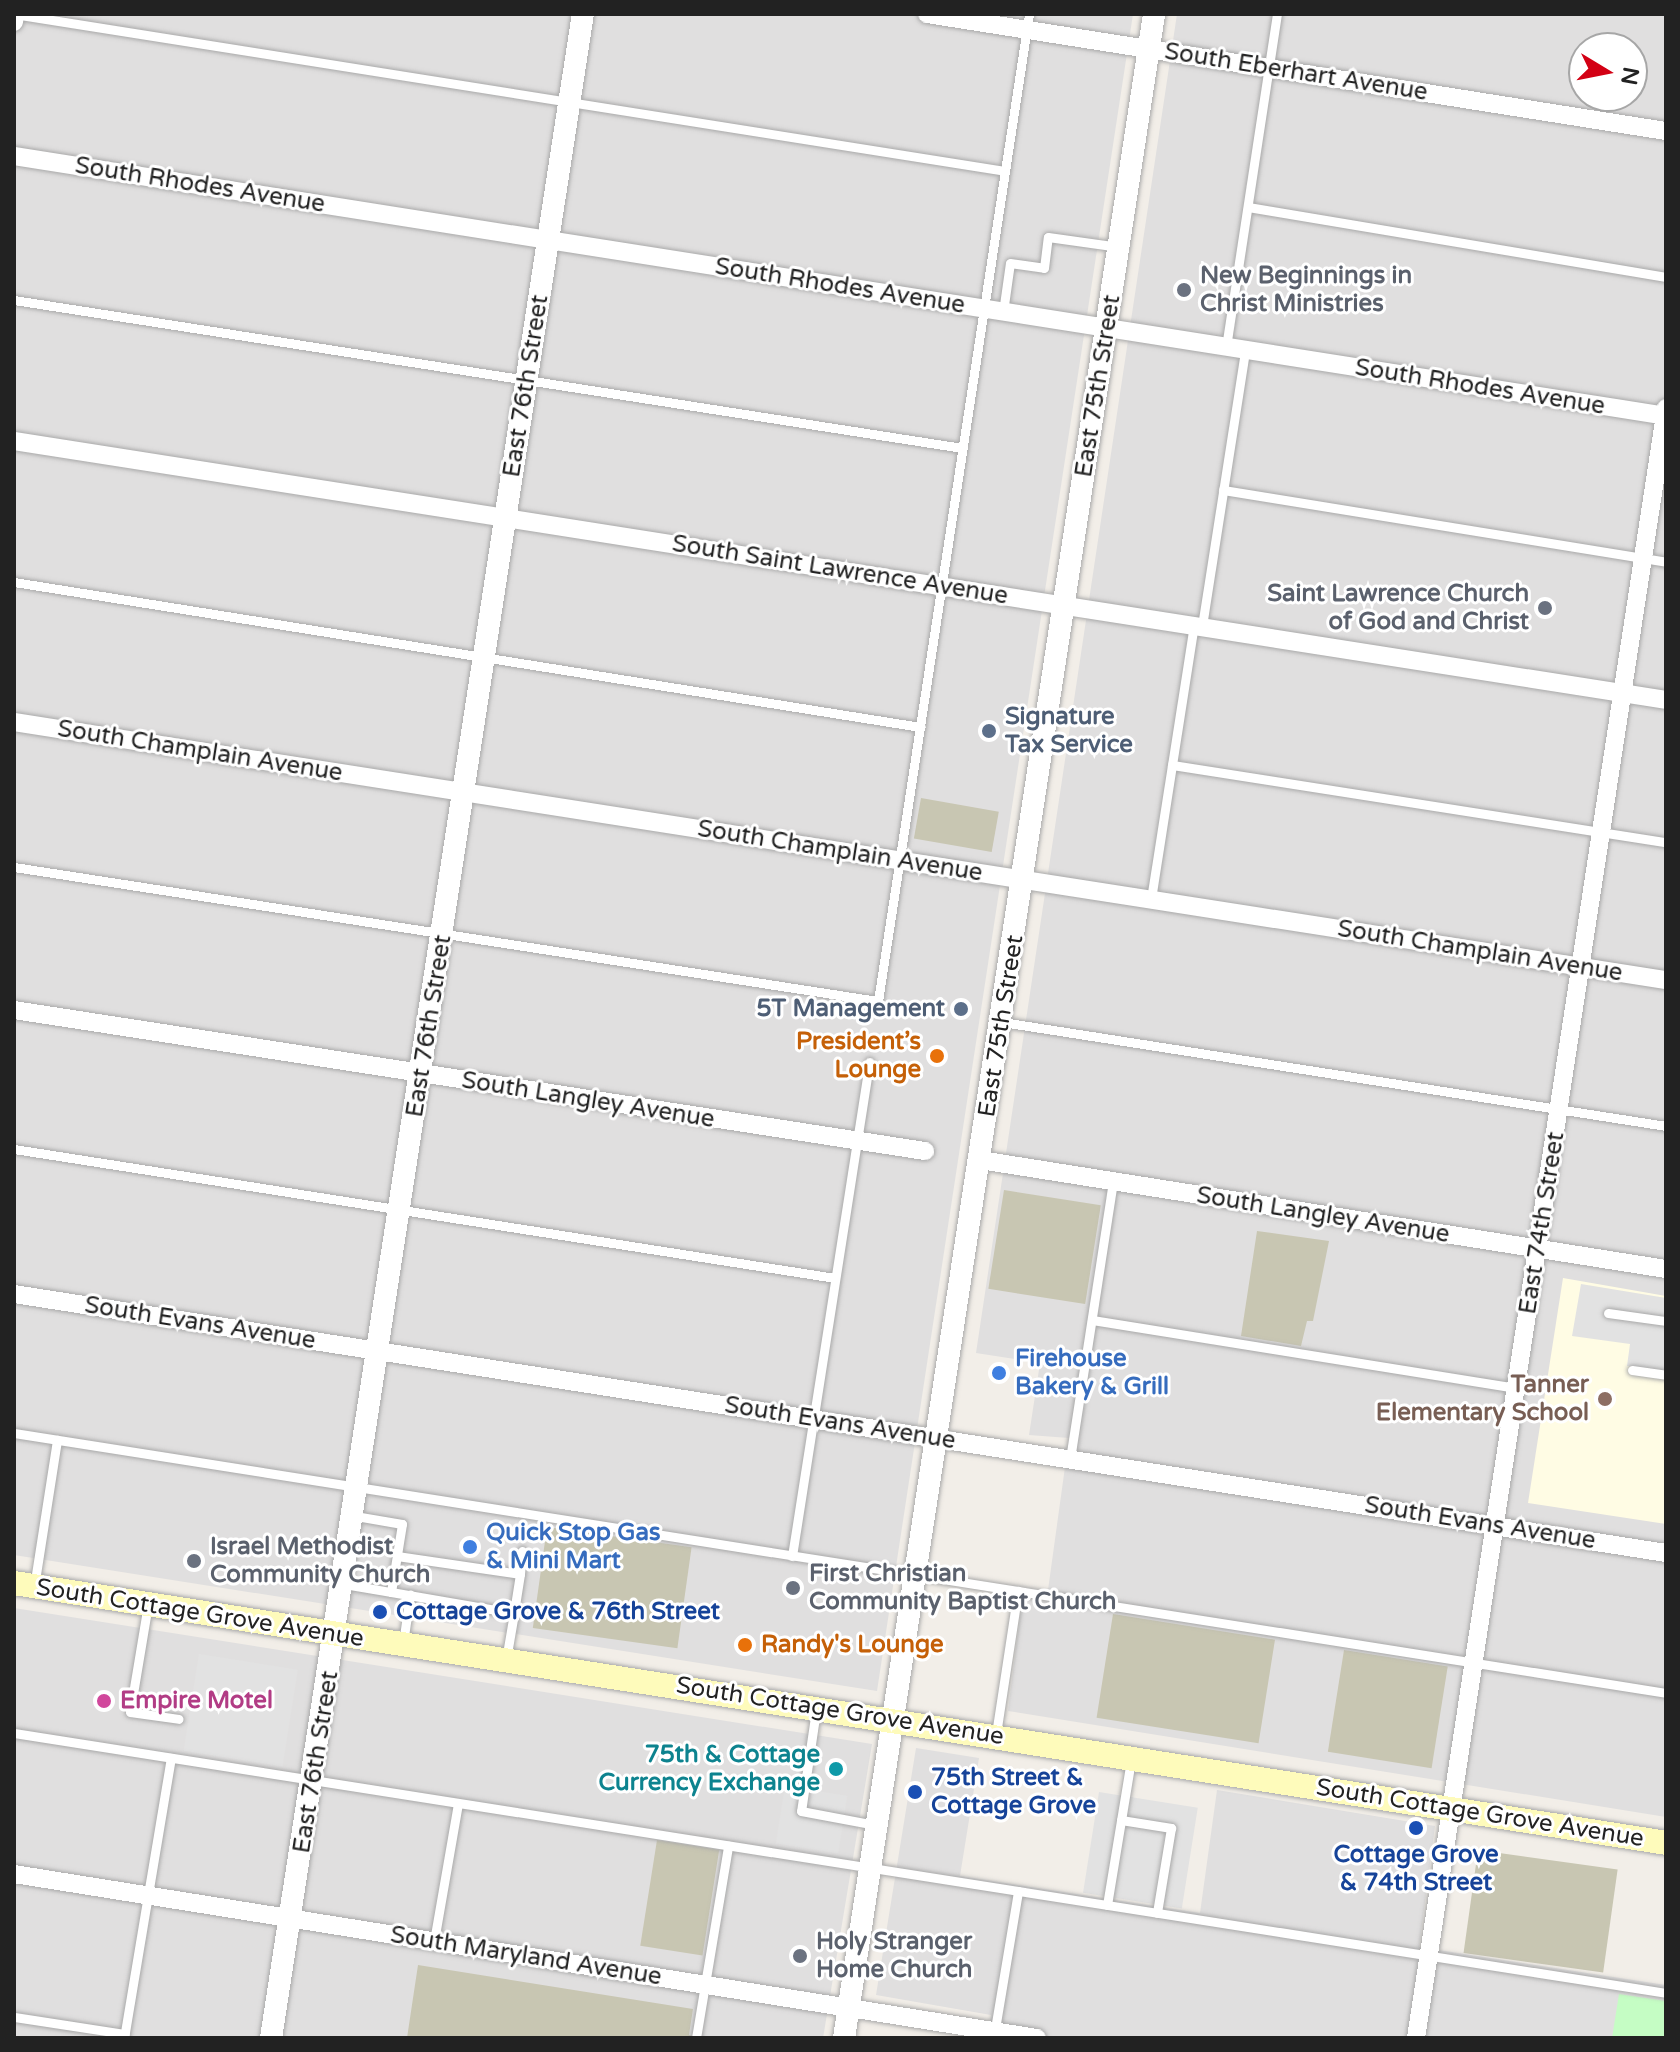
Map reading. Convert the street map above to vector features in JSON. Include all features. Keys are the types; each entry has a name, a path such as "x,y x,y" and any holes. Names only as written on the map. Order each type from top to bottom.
{"main road":[{"name":"South Cottage Grove Avenue","path":"24,1585 996,1735 1666,1843"}],"street":[{"path":"14,22 15,14"},
{"name":"East 76th Street","path":"271,2038 337,1635 583,14"},
{"name":"South Eberhart Avenue","path":"927,14 1028,22 1149,49 1666,131"},
{"name":"East 75th Street","path":"844,2038 1154,14"},
{"name":"South Rhodes Avenue","path":"14,156 1666,413"},
{"name":"East 74th Street","path":"1416,2038 1666,413"},
{"name":"South Saint Lawrence Avenue","path":"14,441 1666,700"},
{"name":"South Champlain Avenue","path":"14,722 1666,980"},
{"name":"South Langley Avenue","path":"14,1010 925,1151"},
{"name":"South Langley Avenue","path":"980,1160 1666,1269"},
{"name":"South Evans Avenue","path":"14,1294 1666,1553"},
{"name":"South Maryland Avenue","path":"14,1874 849,2008 994,2035 1037,2038"}],"lane":[{"path":"15,14 1005,171"},
{"path":"1151,899 1172,765 1223,490 1248,207 1277,14"},
{"path":"14,867 878,1001 1028,22"},
{"path":"1248,207 1666,277"},
{"path":"1003,312 1010,263 1044,268 1048,237 1119,247"},
{"path":"14,300 962,448"},
{"path":"1223,490 1666,562"},
{"path":"14,582 920,727"},
{"path":"1172,765 1666,842"},
{"path":"1001,1022 1666,1126"},
{"path":"792,1556 869,1062"},
{"path":"14,1149 835,1278"},
{"path":"1070,1459 1113,1182"},
{"path":"1608,1313 1666,1321"},
{"path":"1092,1320 1517,1388"},
{"path":"1632,1370 1666,1375"},
{"path":"14,1433 1666,1693"},
{"path":"24,1585 57,1440"},
{"path":"355,1516 402,1524 391,1592"},
{"path":"506,1661 522,1551"},
{"path":"397,1556 520,1574"},
{"path":"344,1584 514,1613"},
{"path":"996,1735 1018,1591"},
{"path":"402,1645 410,1595"},
{"path":"148,1604 130,1712 179,1719"},
{"path":"817,1708 801,1811 878,1826"},
{"path":"14,1733 1666,1993"},
{"path":"1107,1905 1132,1757"},
{"path":"14,2017 125,2036 171,1758"},
{"path":"434,1941 458,1803"},
{"path":"1121,1820 1171,1828 1157,1913"},
{"path":"696,2038 728,1846"},
{"path":"994,2035 1018,1891"}],"shaded area":[{"path":"14,14 1133,14 877,1691 14,1555"},
{"path":"1177,14 1666,14 1666,1817 1008,1711 1023,1592 1048,1590 1069,1438 1029,1435 1040,1363 976,1353"},
{"path":"921,798 999,812 992,852 914,838"},
{"path":"1004,1190 1101,1205 1085,1304 988,1289"},
{"path":"1257,1231 1329,1241 1313,1321 1307,1321 1301,1346 1241,1336"},
{"name":"Tanner Elementary School","path":"1563,1278 1666,1296 1666,1524 1528,1503"},
{"path":"1581,1284 1666,1298 1666,1371 1627,1366 1630,1344 1572,1336"},
{"path":"547,1527 692,1547 677,1648 533,1628"},
{"path":"14,1608 872,1744 823,2038 14,2038"},
{"path":"1113,1614 1275,1640 1259,1743 1097,1718"},
{"path":"1344,1650 1448,1666 1432,1768 1328,1752"},
{"path":"199,1654 298,1670 282,1766 184,1751"},
{"path":"916,1748 979,1758 960,1876 1200,1913 1217,1790 1435,1826 1419,1947 1666,1985 1666,2038 988,2038 991,2015 876,1995"},
{"path":"785,1786 847,1796 838,1853 776,1843"},
{"path":"1099,1792 1198,1808 1182,1908 1083,1893"},
{"path":"657,1840 719,1850 702,1956 640,1946"},
{"path":"1478,1850 1618,1870 1603,1973 1464,1953"},
{"path":"418,1965 693,2009 689,2035 704,2038 407,2038"}],"green space":[{"path":"1619,1994 1666,2001 1666,2038 1612,2038"}],"place":[{"name":"New Beginnings in Christ Ministries","path":"1184,290"},
{"name":"Saint Lawrence Church of God and Christ","path":"1545,608"},
{"name":"Signature Tax Service","path":"989,731"},
{"name":"5T Management","path":"961,1009"},
{"name":"President’s Lounge","path":"937,1056"},
{"name":"Firehouse Bakery & Grill","path":"999,1373"},
{"name":"Tanner Elementary School","path":"1605,1399"},
{"name":"Quick Stop Gas & Mini Mart","path":"470,1547"},
{"name":"Israel Methodist Community Church","path":"194,1561"},
{"name":"First Christian Community Baptist Church","path":"793,1588"},
{"name":"Cottage Grove & 76th Street","path":"380,1612"},
{"name":"Randy's Lounge","path":"745,1645"},
{"name":"Empire Motel","path":"104,1701"},
{"name":"75th & Cottage Currency Exchange","path":"836,1769"},
{"name":"75th Street & Cottage Grove","path":"915,1792"},
{"name":"Cottage Grove & 74th Street","path":"1416,1828"},
{"name":"Holy Stranger Home Church","path":"800,1956"}]}
